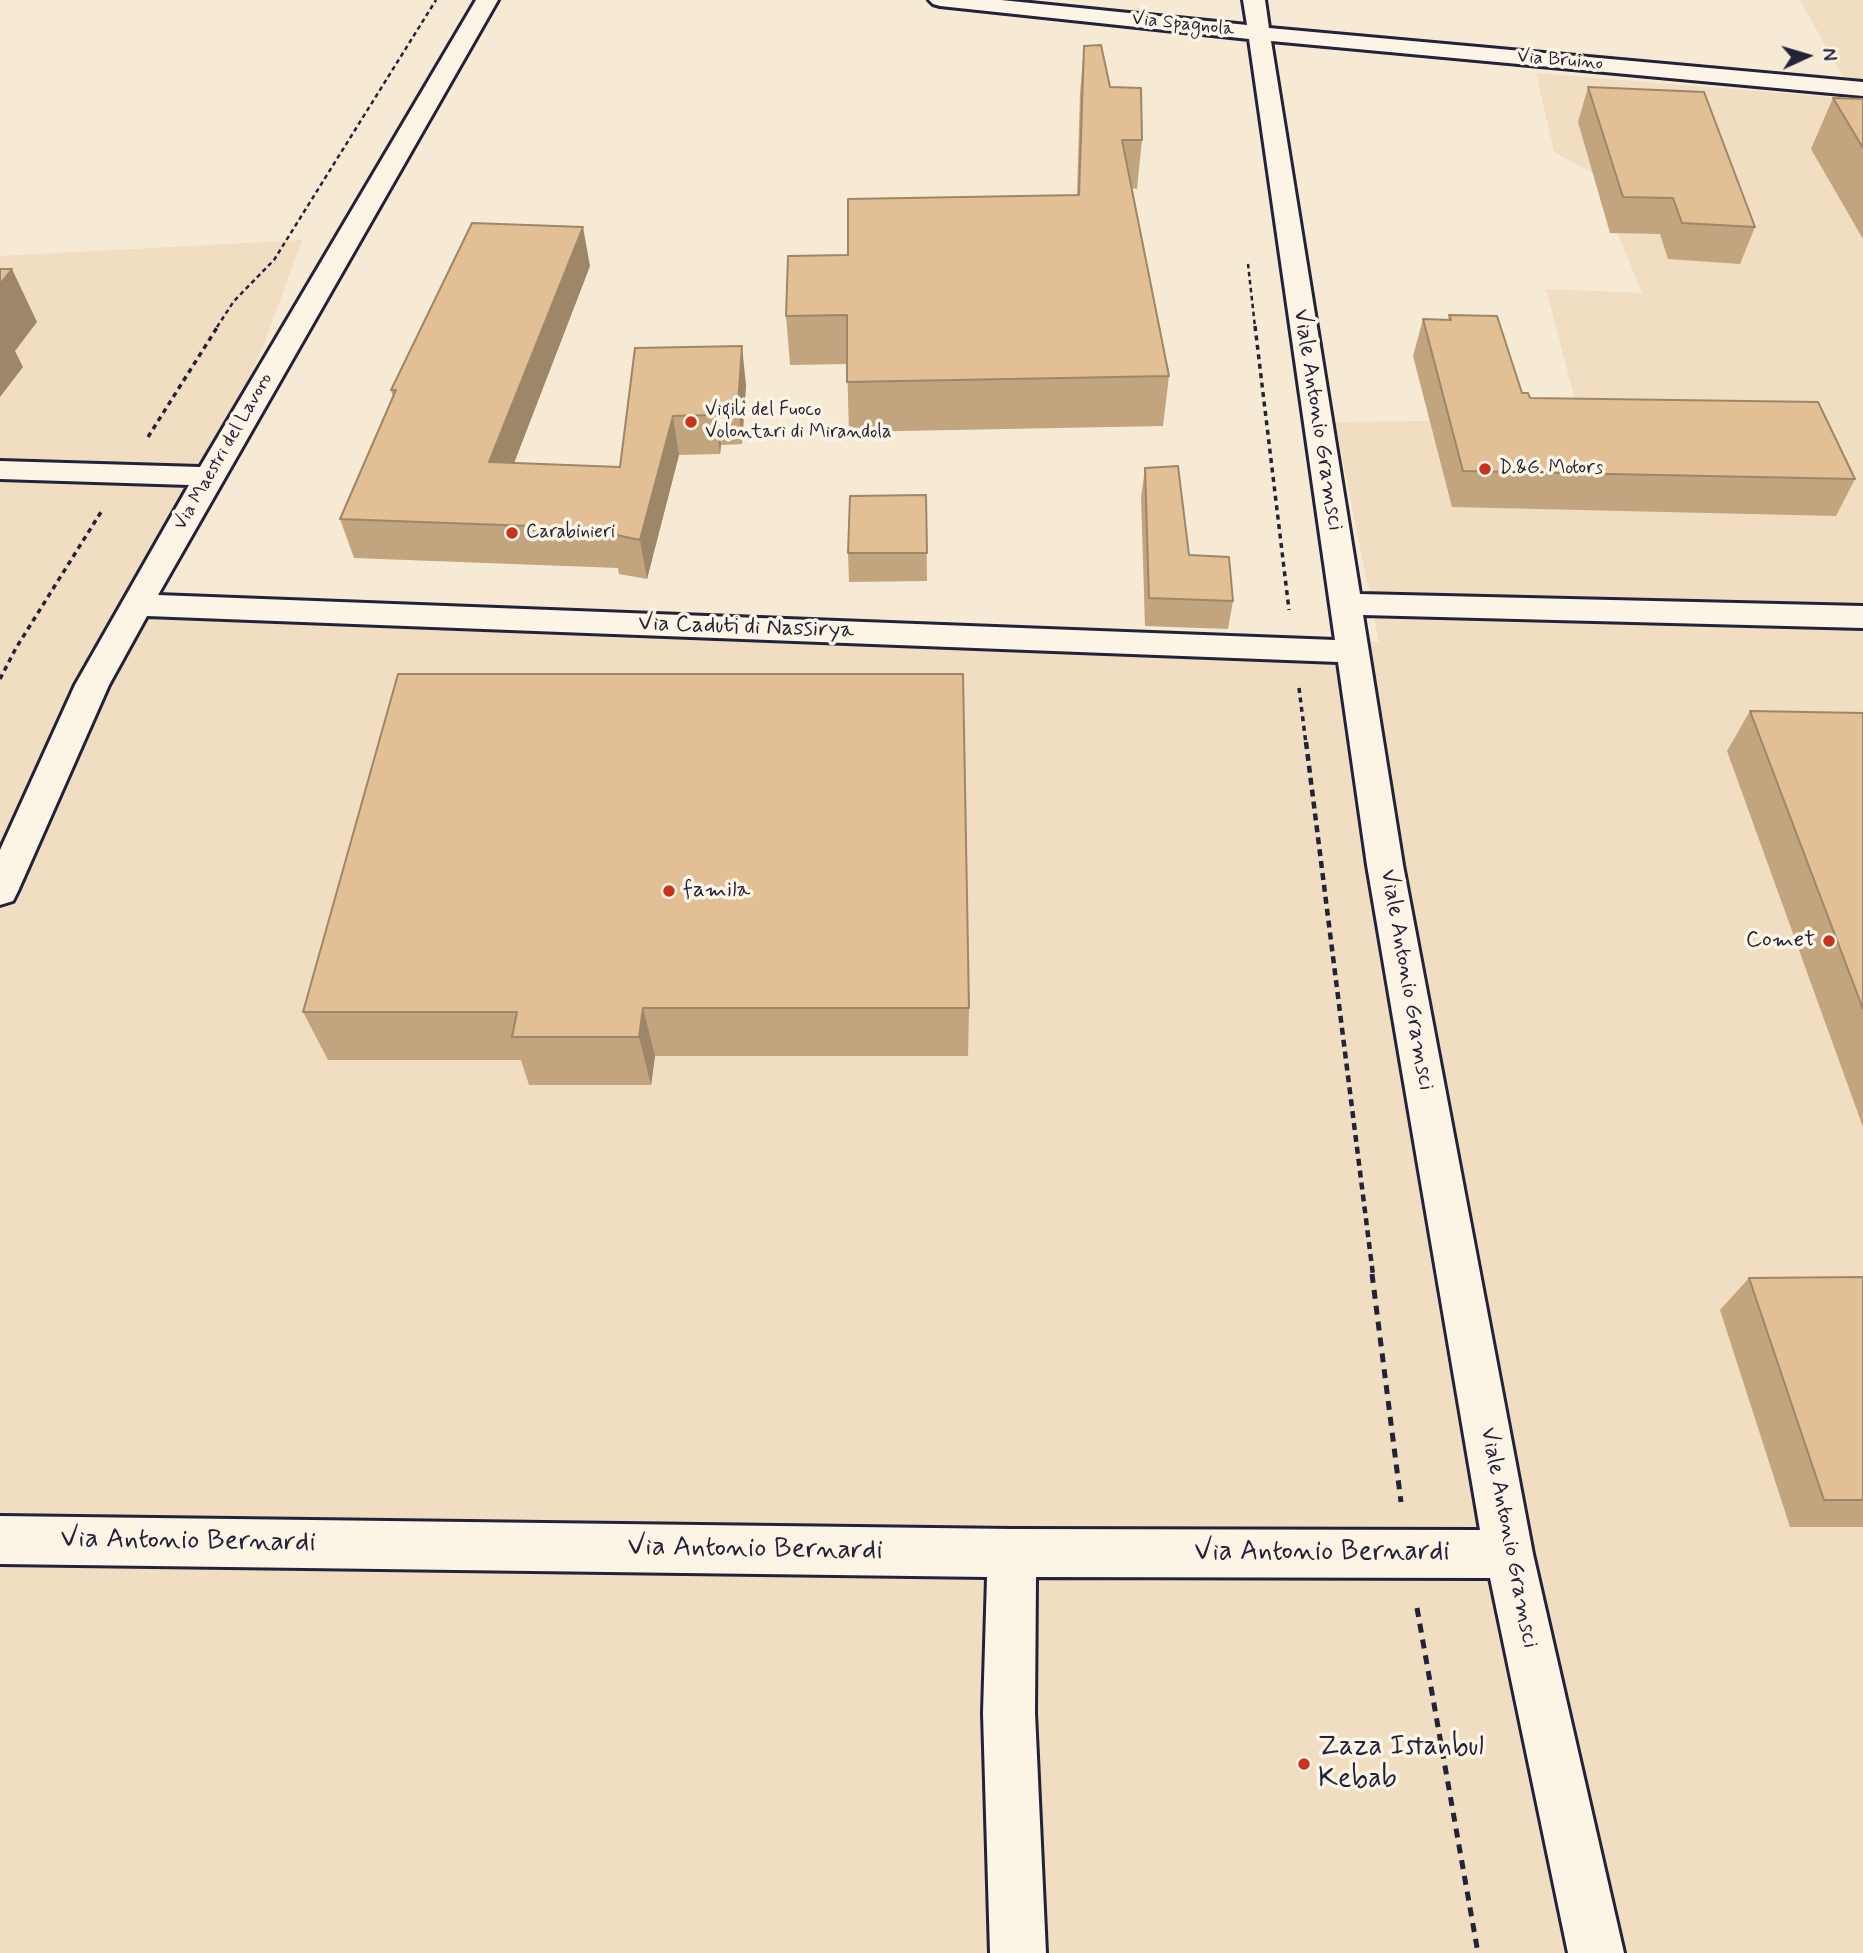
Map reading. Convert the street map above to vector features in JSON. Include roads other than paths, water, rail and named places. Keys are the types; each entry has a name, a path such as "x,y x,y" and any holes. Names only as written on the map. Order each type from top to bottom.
{"street":[{"name":"Via Maestri del Lavoro","path":"0,891 92,685 473,13 487,0"},
{"name":"Via Spagnola","path":"940,0 1256,17"},
{"name":"Via Bruino","path":"1256,17 1863,89"},
{"name":"Viale Antonio Gramsci","path":"1256,17 1385,865 1510,1554 1596,1953"},
{"path":"0,470 209,476"},
{"path":"1345,604 1863,617"},
{"name":"Via Caduti di Nassirya","path":"137,605 1354,652"},
{"name":"Via Antonio Bernardi","path":"0,1540 1012,1553 1510,1554"},
{"path":"1012,1553 1009,1713 1018,1953"}],"place":[{"name":"Vigili del Fuoco Volontari di Mirandola","path":"691,422"},
{"name":"D.&G. Motors","path":"1485,469"},
{"name":"Carabinieri","path":"512,533"},
{"name":"famila","path":"669,891"},
{"name":"Comet","path":"1829,941"},
{"name":"Zaza Istanbul Kebab","path":"1304,1764"}]}
